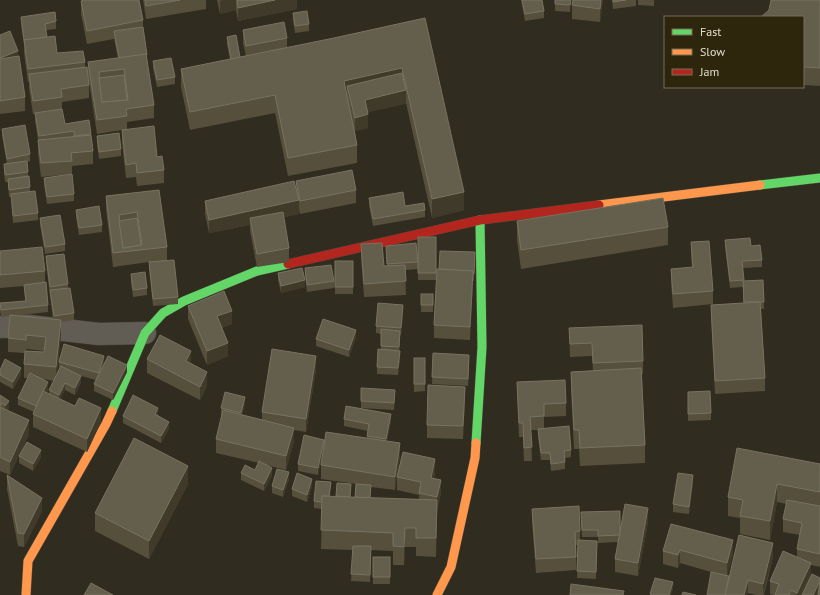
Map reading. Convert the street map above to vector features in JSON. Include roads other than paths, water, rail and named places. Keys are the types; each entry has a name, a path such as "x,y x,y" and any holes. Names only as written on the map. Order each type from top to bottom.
{"street":[{"path":"26,595 28,561 106,424 145,333 163,313 184,301 257,271 480,220 820,178"},
{"path":"437,595 451,567 475,458 482,347 480,220"},
{"path":"0,327 30,326 99,334 145,333"}]}
